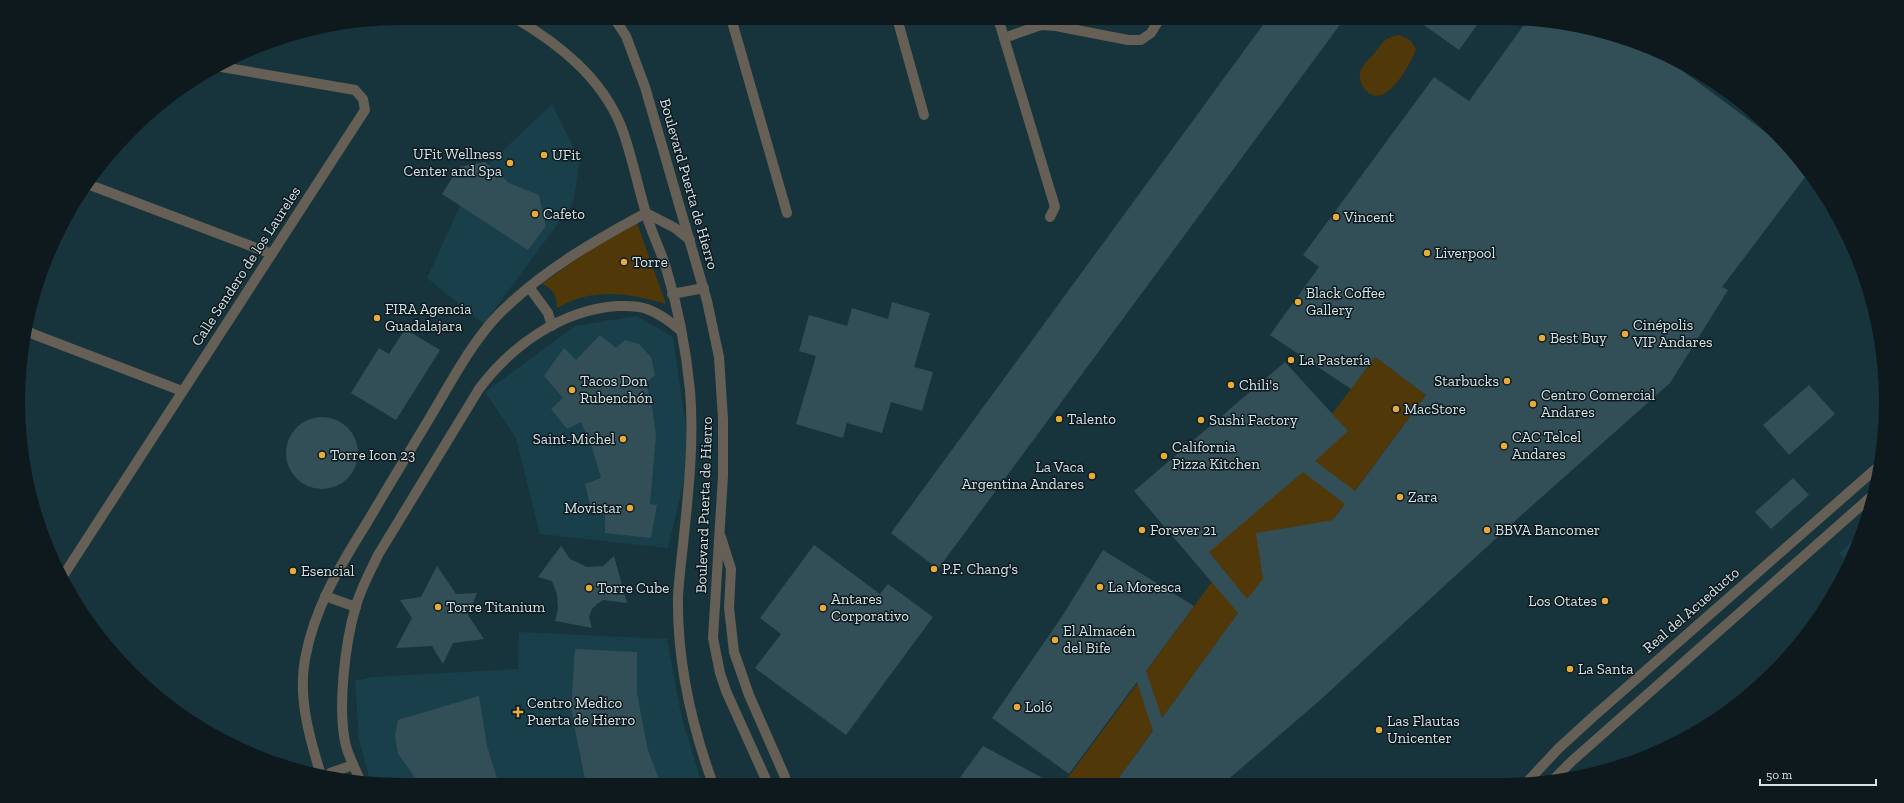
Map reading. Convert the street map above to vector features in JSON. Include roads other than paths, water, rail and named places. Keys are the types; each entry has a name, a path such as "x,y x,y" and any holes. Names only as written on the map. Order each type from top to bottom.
{"street":[{"name":"Boulevard Puerta de Hierro","path":"532,25 577,62 592,79 610,105 621,126 646,213 666,268 680,330 690,390 692,455 678,596 679,633 684,680 690,712 711,778"},
{"name":"Boulevard Puerta de Hierro","path":"619,25 626,36 645,87 704,288 720,365 723,419 723,476 713,620 716,655 726,691 765,778"},
{"path":"733,25 786,213"},
{"path":"899,25 924,115"},
{"path":"1000,25 1055,207 1050,217"},
{"path":"1004,38 1041,25 1056,26 1128,40 1141,40 1151,33 1156,25"},
{"name":"Calle Sendero de los Laureles","path":"66,572 365,110 365,104 355,90 227,68"},
{"path":"93,185 272,254"},
{"path":"319,769 308,732 303,681 308,645 318,612 336,572 471,351 499,314 529,287 595,241 646,213 675,228 690,240"},
{"path":"529,287 548,312 552,326"},
{"path":"672,294 704,288"},
{"path":"358,775 346,746 342,720 346,664 356,607 364,584 378,555 479,389 492,372 518,348 564,319 585,311 608,307 628,306 646,308 661,315 680,330"},
{"path":"31,333 182,391"},
{"name":"Real del Acueducto","path":"1532,777 1559,748 1594,716 1873,472"},
{"path":"1559,774 1578,755 1865,502"},
{"path":"719,534 731,570 729,608 734,652 740,673 785,778"},
{"path":"325,596 356,607"},
{"path":"333,772 353,764"}],"place":[{"name":"UFit","path":"544,155"},
{"name":"UFit Wellness Center and Spa","path":"510,163"},
{"name":"Cafeto","path":"535,214"},
{"name":"Vincent","path":"1336,217"},
{"name":"Liverpool","path":"1427,253"},
{"name":"Torre","path":"624,262"},
{"name":"Black Coffee Gallery","path":"1298,302"},
{"name":"FIRA Agencia Guadalajara","path":"377,318"},
{"name":"Cinépolis VIP Andares","path":"1625,334"},
{"name":"Best Buy","path":"1542,338"},
{"name":"La Pastería","path":"1291,360"},
{"name":"Starbucks","path":"1507,381"},
{"name":"Chili's","path":"1231,385"},
{"name":"Tacos Don Rubenchón","path":"572,390"},
{"name":"Centro Comercial Andares","path":"1533,404"},
{"name":"MacStore","path":"1396,409"},
{"name":"Talento","path":"1059,419"},
{"name":"Sushi Factory","path":"1201,420"},
{"name":"Saint-Michel","path":"623,439"},
{"name":"CAC Telcel Andares","path":"1504,446"},
{"name":"Torre Icon 23","path":"322,455"},
{"name":"California Pizza Kitchen","path":"1164,456"},
{"name":"La Vaca Argentina Andares","path":"1092,476"},
{"name":"Zara","path":"1400,497"},
{"name":"Movistar","path":"630,508"},
{"name":"Forever 21","path":"1142,530"},
{"name":"BBVA Bancomer","path":"1487,530"},
{"name":"P.F. Chang's","path":"934,569"},
{"name":"Esencial","path":"293,571"},
{"name":"La Moresca","path":"1100,587"},
{"name":"Torre Cube","path":"589,588"},
{"name":"Los Otates","path":"1605,601"},
{"name":"Torre Titanium","path":"438,607"},
{"name":"Antares Corporativo","path":"823,608"},
{"name":"El Almacén del Bife","path":"1055,640"},
{"name":"La Santa","path":"1570,669"},
{"name":"Loló","path":"1017,707"},
{"name":"Centro Medico Puerta de Hierro","path":"518,712"},
{"name":"Las Flautas Unicenter","path":"1379,730"}]}
